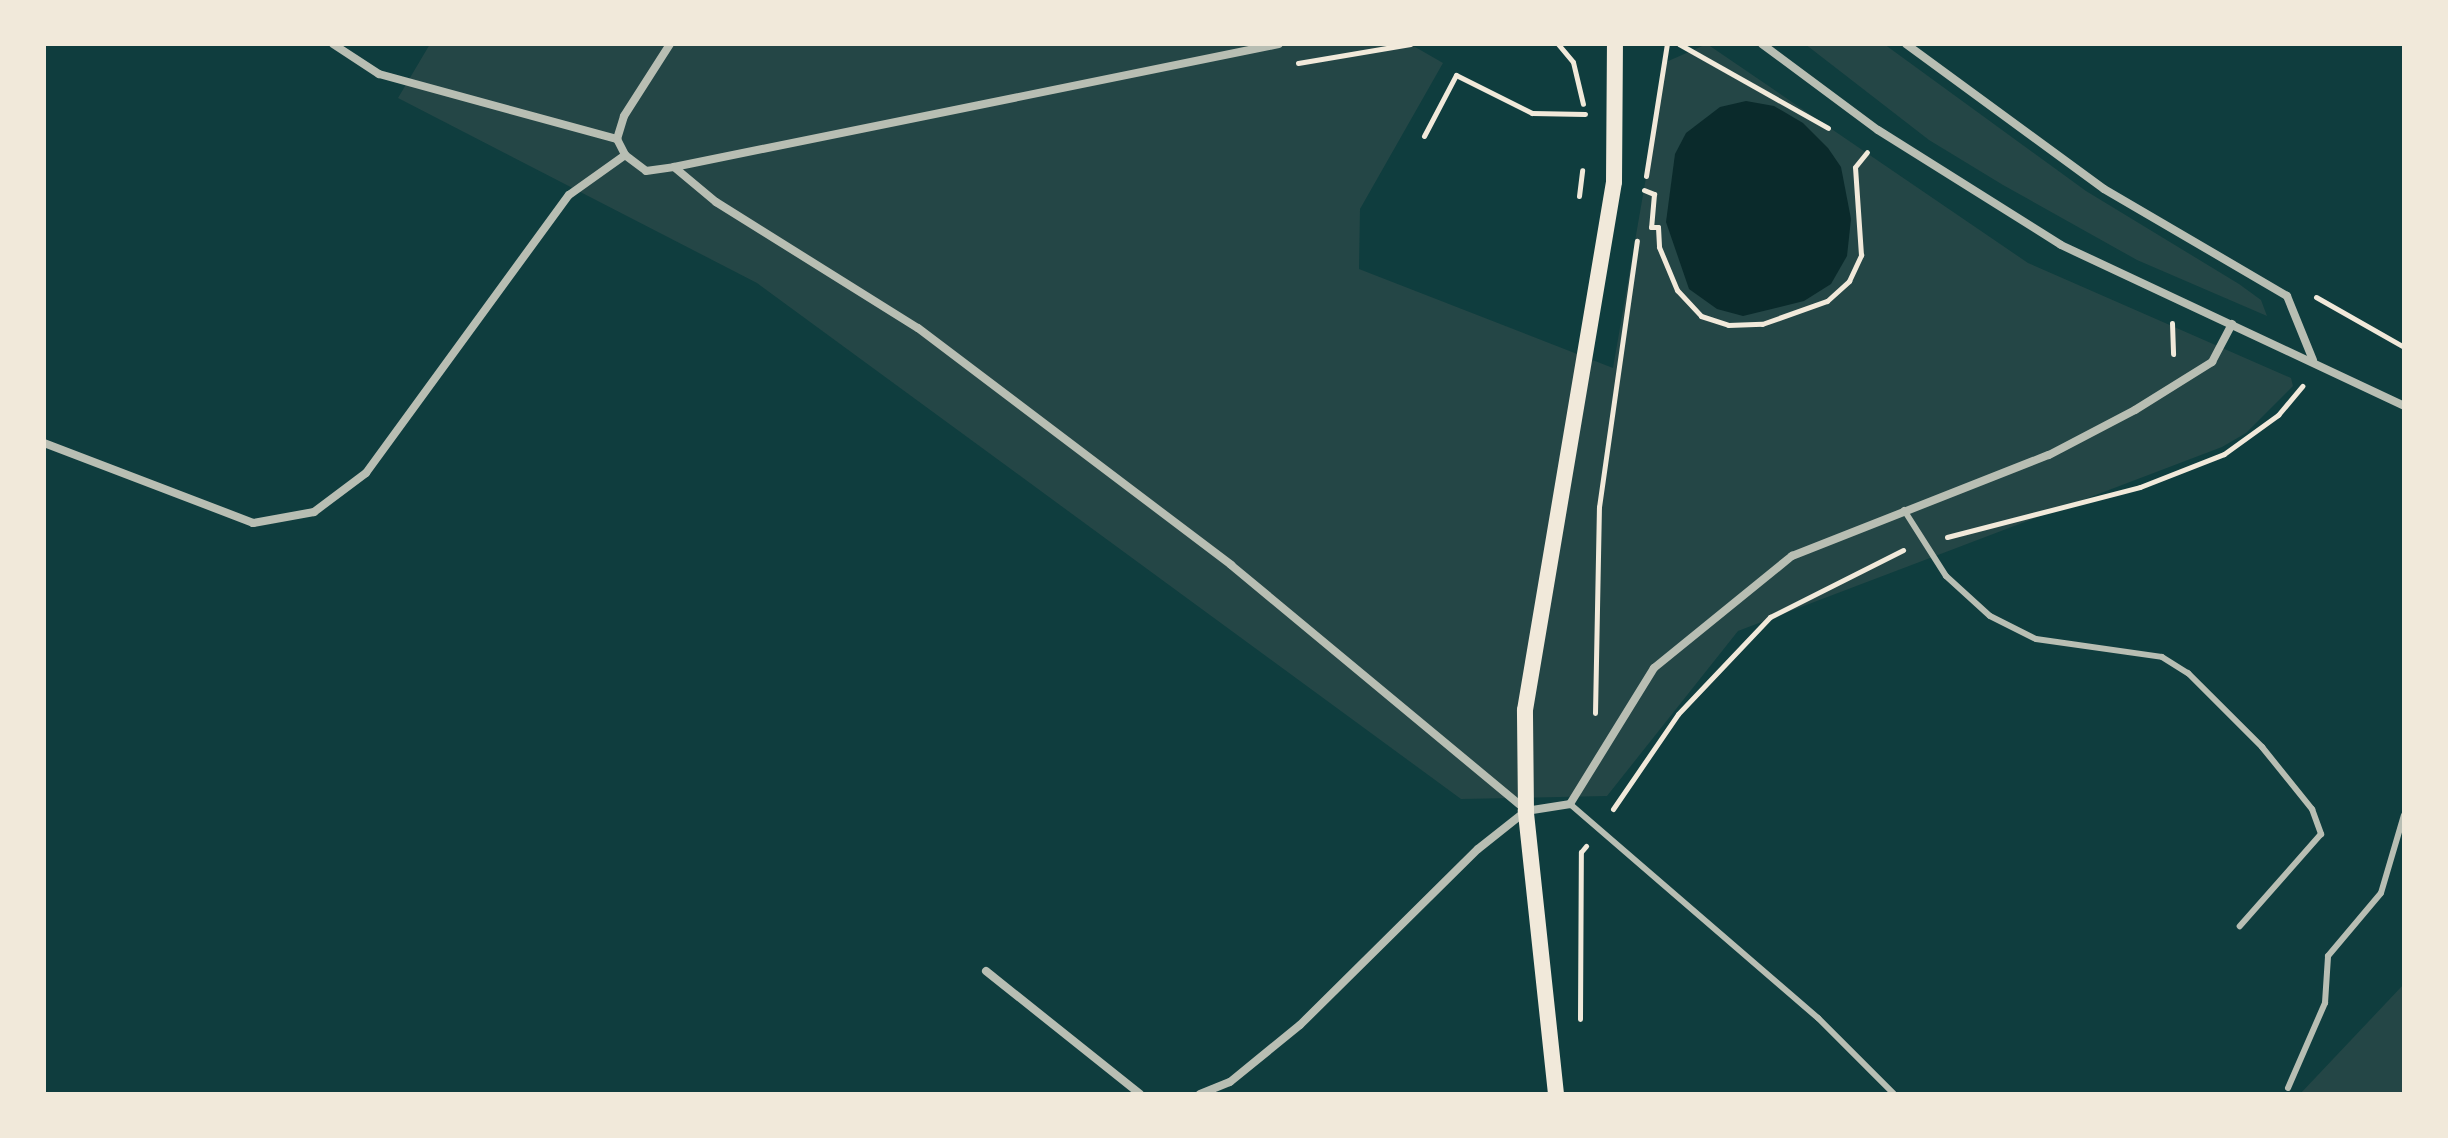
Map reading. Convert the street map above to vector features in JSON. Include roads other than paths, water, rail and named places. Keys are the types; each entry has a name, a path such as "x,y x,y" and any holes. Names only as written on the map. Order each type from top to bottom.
{"main road":[{"path":"1556,1094 1526,811 1525,710 1614,182 1615,44"}],"street":[{"path":"333,44 379,74 617,139"},
{"path":"670,44 624,116 617,139 625,155 646,171 1279,44"},
{"path":"1762,44 1972,194 2061,245 2313,360 2404,406"},
{"path":"1906,44 2104,189 2287,296 2313,360"},
{"path":"44,443 253,523 314,512 366,473 569,195 625,155"},
{"path":"674,167 716,202 931,337 1231,565 1526,811"},
{"path":"1200,1094 1230,1082 1300,1025 1478,849 1526,811 1570,804 1654,668 1792,556 1904,510 1922,508 2049,455 2135,410 2212,362 2232,324"},
{"path":"986,971 1140,1094"}],"lane":[{"path":"1904,510 1921,543 1963,593 2014,629 2036,639 2134,650 2177,664 2262,747 2312,809 2321,834 2240,926"},
{"path":"1570,804 1818,1018 1894,1094"},
{"path":"2288,1088 2325,1003 2328,956 2381,893 2404,815"}]}
